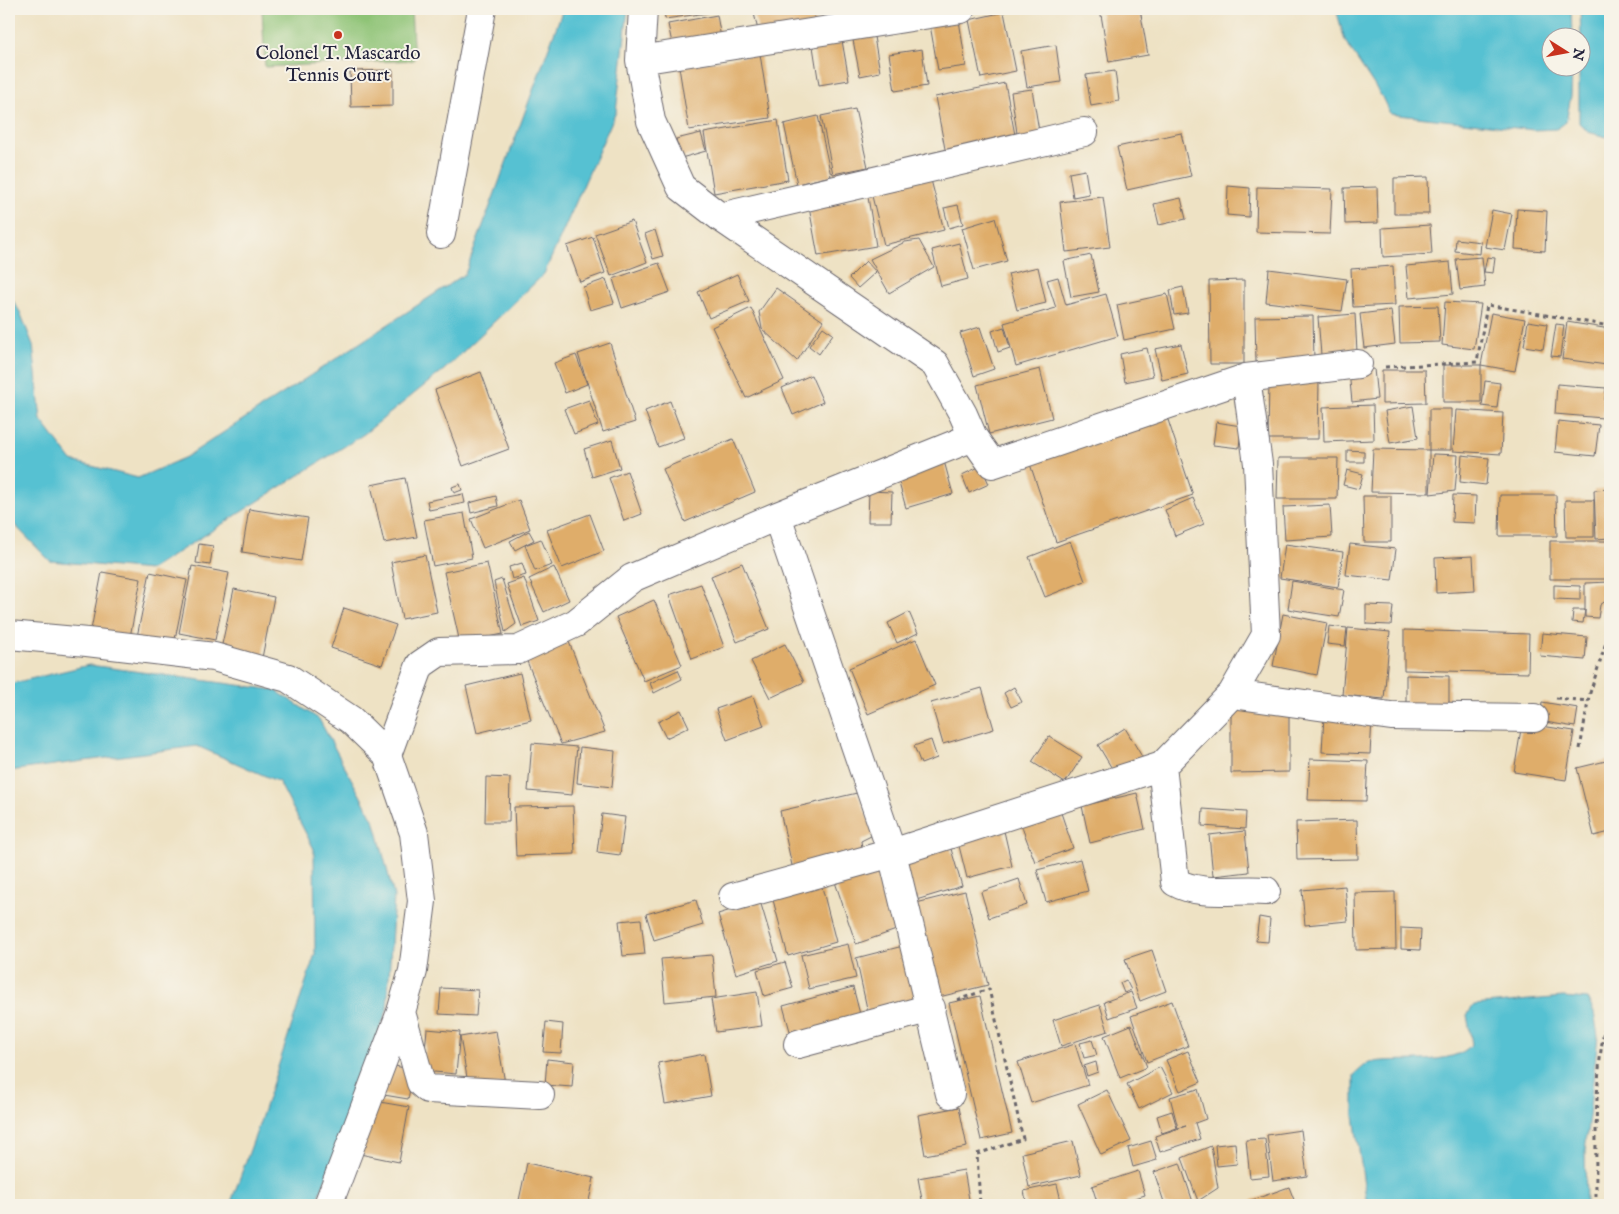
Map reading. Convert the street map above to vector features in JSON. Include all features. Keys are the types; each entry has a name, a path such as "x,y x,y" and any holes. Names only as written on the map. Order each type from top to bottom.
{"street":[{"path":"441,234 482,9"},
{"path":"643,9 640,60 651,121 681,187 720,217 934,364 963,414 973,437 992,464 1246,378 1358,364"},
{"path":"640,60 961,9"},
{"path":"720,217 1084,132"},
{"path":"733,897 892,853 1162,766 1232,694 1266,635 1258,464 1246,378"},
{"path":"387,755 420,664 439,652 518,650 576,623 632,578 777,516 973,437"},
{"path":"777,516 892,853 931,1008 950,1094"},
{"path":"9,635 214,657 288,678 351,720 387,755 414,833 422,902 413,970 401,1012 328,1205"},
{"path":"1232,694 1391,716 1534,718"},
{"path":"1162,766 1175,882 1214,891 1248,889 1266,891"},
{"path":"798,1044 931,1008"},
{"path":"401,1012 421,1083 428,1089 540,1095"}],"path":[{"path":"1358,364 1376,367 1477,362 1487,305 1610,326"},
{"path":"1580,750 1588,696 1610,630"},
{"path":"931,1008 989,989 1023,1139 977,1154 980,1205"},
{"path":"1596,1205 1596,1125 1601,1057 1606,1019 1610,1016"}],"green space":[{"name":"Colonel T. Mascardo Tennis Court","path":"262,9 411,9 414,60 265,67"}],"water":[{"path":"563,9 628,9 616,112 544,274 445,369 364,434 150,570 50,561 9,519 9,294 20,312 33,345 41,420 72,461 138,478 186,457 465,274"},
{"path":"1336,9 1571,9 1572,28 1542,28 1542,78 1572,78 1571,96 1566,122 1557,129 1534,130 1390,114 1382,97 1345,41"},
{"path":"1580,9 1610,9 1610,138 1588,132 1579,123 1579,78 1592,78 1592,28 1581,28"},
{"path":"89,665 275,690 319,719 375,823 394,896 387,1010 316,1205 230,1205 259,1125 315,954 314,849 279,782 197,746 9,771 9,684"},
{"path":"1563,997 1588,999 1594,1013 1598,1036 1585,1151 1586,1205 1367,1205 1354,1116 1354,1075 1369,1063 1438,1059 1463,1051 1472,1044 1467,1015 1474,1005"}],"building":[{"path":"664,9 714,9 714,12 665,19"},
{"path":"753,9 812,9 816,25 760,39"},
{"path":"831,9 870,9 871,15 834,22"},
{"path":"1100,9 1140,9 1148,55 1109,62"},
{"path":"1004,12 1016,71 981,78 969,20"},
{"path":"717,15 722,44 674,53 668,24"},
{"path":"959,20 966,66 938,70 930,25"},
{"path":"873,31 880,72 860,76 852,35"},
{"path":"841,35 849,80 819,85 812,40"},
{"path":"1056,45 1061,82 1027,87 1021,51"},
{"path":"922,49 927,86 895,91 889,54"},
{"path":"760,54 770,118 689,130 679,67"},
{"path":"393,70 393,106 351,107 350,71"},
{"path":"1115,71 1119,101 1091,106 1086,75"},
{"path":"1005,83 1016,140 946,154 935,97"},
{"path":"1032,89 1040,137 1018,140 1011,92"},
{"path":"855,109 868,167 833,174 821,116"},
{"path":"818,116 831,176 797,184 784,124"},
{"path":"778,120 788,180 714,193 704,133"},
{"path":"701,133 706,151 681,158 676,139"},
{"path":"1181,133 1191,176 1127,190 1117,147"},
{"path":"1085,170 1089,194 1073,197 1069,173"},
{"path":"930,176 944,230 884,245 871,192"},
{"path":"1428,177 1429,214 1394,214 1394,178"},
{"path":"1228,186 1250,188 1249,217 1227,215"},
{"path":"1257,187 1332,189 1330,234 1256,232"},
{"path":"1377,187 1378,223 1345,224 1344,188"},
{"path":"868,197 876,246 818,256 809,207"},
{"path":"1103,197 1110,247 1066,252 1060,202"},
{"path":"1181,198 1186,219 1159,225 1154,204"},
{"path":"958,205 963,224 949,228 944,208"},
{"path":"1517,209 1547,211 1545,251 1515,249"},
{"path":"1492,210 1512,214 1505,250 1485,247"},
{"path":"995,218 1007,261 974,270 962,228"},
{"path":"632,221 647,262 611,276 595,234"},
{"path":"1430,225 1432,254 1383,257 1382,228"},
{"path":"655,230 663,256 653,259 645,234"},
{"path":"593,237 605,273 580,282 567,246"},
{"path":"1456,239 1481,242 1480,254 1455,251"},
{"path":"919,240 934,267 889,293 870,259 905,242"},
{"path":"959,243 968,279 941,286 932,250"},
{"path":"1091,255 1099,292 1071,297 1064,261"},
{"path":"1482,257 1485,287 1460,290 1456,259"},
{"path":"1487,257 1495,258 1493,273 1484,272"},
{"path":"866,261 876,272 858,288 849,278"},
{"path":"1450,262 1453,294 1409,298 1406,266"},
{"path":"659,263 670,292 622,308 613,279"},
{"path":"1393,266 1395,305 1353,307 1351,269"},
{"path":"1038,267 1046,303 1017,310 1008,274"},
{"path":"1269,269 1347,279 1342,311 1266,302"},
{"path":"737,274 749,301 709,318 698,292"},
{"path":"1058,277 1066,305 1106,294 1118,336 1016,366 1004,323 1056,308 1047,280"},
{"path":"606,279 614,303 590,310 583,287"},
{"path":"1244,280 1244,364 1210,364 1209,281"},
{"path":"1183,287 1188,313 1174,315 1170,290"},
{"path":"776,288 823,321 797,361 762,329 759,312"},
{"path":"1167,294 1175,329 1124,340 1117,305"},
{"path":"1445,302 1481,304 1474,349 1442,345"},
{"path":"1438,306 1440,342 1400,343 1399,307"},
{"path":"751,308 784,380 746,398 712,327"},
{"path":"1391,310 1395,344 1364,348 1360,314"},
{"path":"1491,313 1525,319 1515,371 1481,365"},
{"path":"1355,314 1357,352 1321,355 1318,317"},
{"path":"1313,316 1314,360 1256,362 1255,317"},
{"path":"1528,321 1547,324 1543,349 1524,346"},
{"path":"1567,322 1610,329 1607,365 1562,359"},
{"path":"1556,324 1564,325 1560,357 1551,356"},
{"path":"823,327 833,334 819,354 809,346"},
{"path":"980,327 994,369 974,376 960,333"},
{"path":"1004,327 1010,348 998,352 992,331"},
{"path":"610,343 635,422 603,432 578,354"},
{"path":"1181,344 1188,374 1162,380 1155,349"},
{"path":"1147,348 1153,376 1125,382 1120,354"},
{"path":"576,355 587,384 565,393 554,363"},
{"path":"1443,365 1481,365 1481,402 1443,402"},
{"path":"1040,369 1052,418 989,434 977,385"},
{"path":"1374,369 1377,399 1352,402 1349,371"},
{"path":"1382,370 1425,370 1426,403 1382,404"},
{"path":"481,372 509,449 463,466 435,390"},
{"path":"811,375 823,402 793,415 782,388"},
{"path":"1269,380 1319,381 1318,439 1268,439"},
{"path":"1485,381 1500,383 1497,408 1482,406"},
{"path":"1557,384 1606,388 1603,418 1555,414"},
{"path":"589,400 598,425 574,434 564,409"},
{"path":"670,401 684,438 658,447 645,411"},
{"path":"1373,405 1374,440 1324,442 1323,407"},
{"path":"1413,406 1418,438 1390,443 1385,411"},
{"path":"1164,408 1193,495 1056,542 1027,455"},
{"path":"1429,409 1451,409 1451,450 1429,450"},
{"path":"1456,410 1503,413 1501,454 1453,451"},
{"path":"1558,421 1599,425 1595,456 1555,452"},
{"path":"1216,422 1241,426 1239,448 1213,445"},
{"path":"733,439 755,492 685,522 663,469"},
{"path":"612,440 620,468 592,477 584,449"},
{"path":"1373,449 1429,450 1429,493 1371,492"},
{"path":"1347,450 1364,451 1364,462 1347,462"},
{"path":"1433,454 1458,455 1455,491 1430,494"},
{"path":"1462,455 1489,458 1486,485 1460,482"},
{"path":"1278,458 1338,458 1337,499 1277,499"},
{"path":"944,461 953,494 906,508 897,476"},
{"path":"981,466 989,484 969,493 962,475"},
{"path":"1347,470 1363,474 1359,489 1343,485"},
{"path":"627,471 642,514 624,521 609,478"},
{"path":"405,478 417,537 384,543 371,485"},
{"path":"460,484 462,490 454,493 452,487"},
{"path":"1610,489 1610,538 1596,539 1594,490"},
{"path":"869,491 892,492 891,522 868,522"},
{"path":"463,494 465,503 429,510 427,501"},
{"path":"1453,495 1476,496 1475,523 1452,522"},
{"path":"1500,495 1556,495 1557,536 1499,536"},
{"path":"496,496 498,506 471,513 469,503"},
{"path":"1363,496 1391,496 1391,542 1364,542"},
{"path":"1193,498 1204,524 1175,536 1165,510"},
{"path":"519,500 530,529 483,548 471,519"},
{"path":"1565,500 1594,500 1594,537 1566,537"},
{"path":"1330,505 1332,537 1285,540 1283,507"},
{"path":"249,509 308,518 301,561 242,552"},
{"path":"464,513 472,558 433,566 424,520"},
{"path":"590,514 604,551 562,568 547,530"},
{"path":"529,531 534,540 515,550 510,541"},
{"path":"541,539 552,565 535,571 525,545"},
{"path":"1070,541 1085,581 1045,597 1029,557"},
{"path":"1550,541 1610,541 1610,579 1550,579"},
{"path":"199,544 213,546 210,565 196,563"},
{"path":"1285,544 1343,552 1338,587 1280,578"},
{"path":"1350,544 1396,549 1392,580 1346,575"},
{"path":"425,555 437,612 402,619 391,562"},
{"path":"1473,556 1475,591 1436,593 1435,558"},
{"path":"487,563 503,634 460,643 444,572"},
{"path":"522,563 526,575 512,579 509,567"},
{"path":"742,563 769,629 737,642 711,576"},
{"path":"192,566 229,573 215,640 179,633"},
{"path":"554,567 569,600 544,612 529,579"},
{"path":"102,572 141,579 130,637 91,630"},
{"path":"150,572 187,580 173,649 136,642"},
{"path":"524,578 539,621 522,627 507,584"},
{"path":"502,579 516,624 505,632 494,582"},
{"path":"1292,581 1344,590 1339,617 1288,609"},
{"path":"1610,582 1610,598 1600,605 1598,618 1585,617 1585,583"},
{"path":"701,584 724,647 692,659 669,595"},
{"path":"1554,585 1580,586 1580,600 1554,599"},
{"path":"234,589 274,597 262,658 221,649"},
{"path":"654,600 682,665 644,681 616,617"},
{"path":"1366,605 1393,606 1391,625 1366,624"},
{"path":"344,608 396,625 382,665 331,648"},
{"path":"1573,610 1585,610 1583,623 1572,622"},
{"path":"909,612 918,633 897,643 888,623"},
{"path":"1283,614 1327,623 1317,675 1273,666"},
{"path":"1329,626 1347,628 1345,646 1327,644"},
{"path":"1348,628 1390,632 1384,699 1342,695"},
{"path":"1404,630 1529,634 1528,673 1404,670"},
{"path":"1542,633 1587,637 1585,660 1540,656"},
{"path":"916,639 935,685 868,714 849,668"},
{"path":"569,642 605,732 561,744 526,659"},
{"path":"785,644 804,682 770,698 751,661"},
{"path":"678,670 682,679 654,693 650,683"},
{"path":"520,673 531,720 477,733 466,686"},
{"path":"1406,675 1449,676 1449,709 1406,709"},
{"path":"1014,687 1022,702 1011,707 1004,693"},
{"path":"982,688 994,729 943,744 931,703"},
{"path":"753,696 764,726 727,740 716,709"},
{"path":"1542,702 1578,708 1575,727 1539,721"},
{"path":"1231,705 1289,705 1289,772 1231,773"},
{"path":"681,710 689,727 666,738 658,722"},
{"path":"1324,715 1372,719 1370,754 1322,752"},
{"path":"1522,723 1574,731 1566,780 1514,772"},
{"path":"1125,728 1144,760 1117,777 1098,745"},
{"path":"1049,736 1082,757 1065,783 1032,762"},
{"path":"931,740 937,758 921,764 914,746"},
{"path":"532,743 577,747 572,795 528,791"},
{"path":"580,747 615,751 612,787 577,783"},
{"path":"1310,759 1368,761 1366,801 1308,800"},
{"path":"1610,760 1610,832 1594,836 1577,768"},
{"path":"486,777 510,778 509,822 485,822"},
{"path":"857,793 875,834 861,841 863,854 793,870 780,811"},
{"path":"1137,793 1145,829 1090,843 1082,806"},
{"path":"573,806 575,854 516,856 514,807"},
{"path":"1059,807 1073,848 1035,862 1020,822"},
{"path":"1203,809 1246,812 1245,829 1202,826"},
{"path":"602,814 625,817 620,855 597,852"},
{"path":"1357,820 1358,859 1297,860 1296,822"},
{"path":"1004,831 1012,866 967,878 958,842"},
{"path":"1245,831 1249,872 1213,876 1209,835"},
{"path":"948,839 962,886 913,901 899,853"},
{"path":"1080,859 1088,891 1046,902 1037,870"},
{"path":"881,866 902,928 856,944 835,882"},
{"path":"1019,879 1027,905 989,918 981,892"},
{"path":"1345,886 1348,921 1305,925 1302,890"},
{"path":"822,887 836,942 788,956 773,900"},
{"path":"965,891 988,985 935,998 912,904"},
{"path":"1395,892 1396,949 1356,950 1355,893"},
{"path":"696,900 703,925 654,940 646,914"},
{"path":"760,901 778,961 736,974 718,914"},
{"path":"1259,917 1270,919 1268,942 1256,941"},
{"path":"641,919 645,954 623,956 619,921"},
{"path":"1401,928 1421,929 1420,950 1401,949"},
{"path":"848,944 856,978 809,989 801,955"},
{"path":"903,946 917,1002 868,1013 856,958"},
{"path":"1152,950 1166,991 1140,1001 1125,959"},
{"path":"712,955 716,997 665,1002 661,959"},
{"path":"785,962 793,988 764,996 757,970"},
{"path":"1126,980 1131,990 1124,993 1120,983"},
{"path":"853,987 861,1018 792,1038 783,1006"},
{"path":"441,988 478,990 476,1016 439,1014"},
{"path":"757,992 762,1026 716,1032 711,999"},
{"path":"1131,992 1137,1008 1109,1018 1104,1002"},
{"path":"980,996 1012,1133 981,1140 949,1003"},
{"path":"1172,1001 1188,1046 1147,1062 1131,1016"},
{"path":"1100,1005 1108,1031 1061,1046 1053,1020"},
{"path":"546,1022 563,1024 561,1053 543,1052"},
{"path":"1131,1025 1147,1067 1120,1078 1104,1036"},
{"path":"427,1029 460,1032 456,1074 423,1071"},
{"path":"496,1031 505,1083 469,1089 460,1037"},
{"path":"1092,1040 1097,1055 1084,1058 1080,1043"},
{"path":"1075,1044 1088,1085 1031,1103 1018,1062"},
{"path":"1188,1051 1201,1082 1180,1091 1166,1060"},
{"path":"704,1054 711,1096 665,1104 658,1063"},
{"path":"547,1059 574,1062 572,1087 545,1085"},
{"path":"1096,1062 1098,1072 1087,1076 1084,1066"},
{"path":"390,1065 414,1070 408,1099 384,1095"},
{"path":"1160,1067 1173,1092 1139,1109 1127,1084"},
{"path":"1198,1089 1206,1119 1195,1123 1200,1139 1160,1152 1155,1136 1186,1126 1178,1128 1170,1097"},
{"path":"1107,1090 1131,1141 1101,1155 1078,1104"},
{"path":"374,1101 409,1107 399,1162 355,1153"},
{"path":"959,1107 967,1147 925,1155 918,1115"},
{"path":"1172,1111 1177,1128 1162,1133 1157,1116"},
{"path":"1301,1130 1307,1176 1273,1181 1267,1135"},
{"path":"1265,1139 1269,1176 1250,1178 1246,1140"},
{"path":"1073,1141 1081,1175 1029,1187 1022,1153"},
{"path":"1151,1141 1157,1160 1133,1167 1128,1148"},
{"path":"1235,1143 1237,1164 1217,1166 1215,1145"},
{"path":"1211,1146 1218,1188 1198,1201 1182,1158"},
{"path":"527,1163 594,1178 588,1205 518,1205"},
{"path":"1180,1163 1194,1205 1165,1205 1154,1172"},
{"path":"964,1170 970,1205 923,1205 918,1178"},
{"path":"1138,1171 1145,1195 1126,1201 1127,1205 1098,1205 1092,1186"},
{"path":"1057,1184 1062,1205 1027,1205 1024,1191"},
{"path":"1289,1187 1296,1205 1244,1205 1244,1203"}],"place":[{"name":"Colonel T. Mascardo Tennis Court","path":"338,35"}]}
